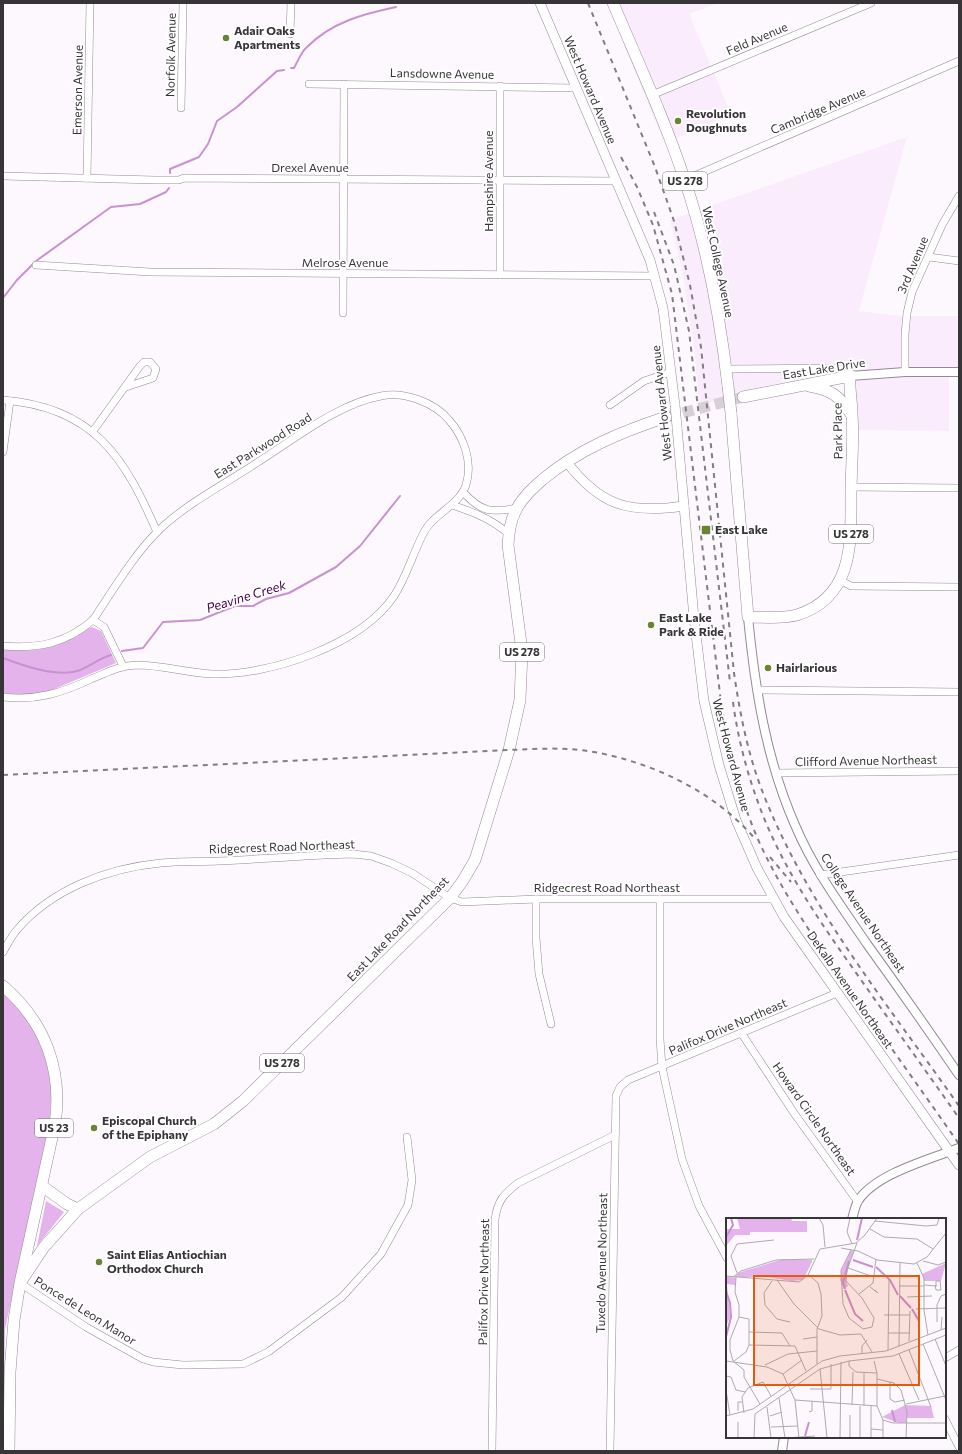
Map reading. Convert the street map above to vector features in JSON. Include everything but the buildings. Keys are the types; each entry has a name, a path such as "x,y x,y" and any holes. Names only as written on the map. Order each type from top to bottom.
{"main road":[{"name":"West Howard Avenue","path":"540,3 575,88 617,181 655,276 664,314 675,405 694,618 704,701 719,765 736,820"},
{"name":"West College Avenue","path":"613,3 652,95 685,180 701,235 726,369 739,492"},
{"name":"East Lake Drive","path":"743,397 852,375"},
{"name":"Park Place","path":"851,487 852,375"},
{"path":"803,384 825,389 836,396 852,416"},
{"name":"East Lake Road Northeast","path":"20,1284 29,1266 78,1209 150,1157 214,1124 235,1108 450,898 462,882 478,852 509,750 520,700 522,651 520,622 509,555 509,534 517,508 533,488 566,461 629,429 666,417"},
{"path":"566,461 588,487 614,503 640,510 656,510 684,506"},
{"name":"US 278","path":"748,617 774,618 797,614 818,604 840,580 848,560 850,546 851,487"},
{"name":"College Avenue Northeast","path":"739,492 748,617"},
{"name":"DeKalb Avenue Northeast","path":"736,820 754,863 774,899 837,993 959,1165"},
{"name":"US 23","path":"3,986 17,999 38,1025 51,1054 58,1090 57,1112 20,1284 11,1344 9,1451"},
{"path":"42,1186 56,1197 78,1209"}],"street":[{"name":"Emerson Avenue","path":"87,178 90,3"},
{"name":"Norfolk Avenue","path":"181,108 183,3"},
{"path":"290,34 291,3"},
{"name":"Feld Avenue","path":"652,95 870,3"},
{"name":"Cambridge Avenue","path":"685,180 959,61"},
{"name":"Lansdowne Avenue","path":"309,84 575,88"},
{"path":"343,313 344,84"},
{"name":"Hampshire Avenue","path":"500,86 500,275"},
{"name":"Drexel Avenue","path":"3,176 155,180 179,180 184,178 617,181"},
{"name":"3rd Avenue","path":"905,372 905,334 907,313 912,292 929,257 942,225 959,196"},
{"path":"929,257 959,261"},
{"name":"Melrose Avenue","path":"36,264 150,272 655,276"},
{"path":"726,369 838,368 852,375"},
{"path":"610,405 644,381 671,372"},
{"name":"East Lake Drive","path":"852,375 905,372 959,372"},
{"path":"93,431 126,387"},
{"name":"East Parkwood Road","path":"3,646 44,646 76,633 93,620 126,571 157,532 190,505 306,431 350,406 383,395 413,398 432,406 451,421 463,441 469,462 468,476 463,492"},
{"path":"3,452 7,400 57,410 93,431 111,449 141,495 157,532"},
{"path":"851,487 959,488"},
{"path":"3,697 28,699 51,695 95,678 116,667 123,666 140,665 210,674 249,672 288,663 339,642 372,618 389,602 404,577 427,527 440,512 452,505 463,492 472,502 484,509 501,511 517,508"},
{"path":"452,505 478,513 497,524 509,534"},
{"path":"840,580 851,586 959,587"},
{"name":"College Avenue Northeast","path":"748,617 757,690 766,738 795,826 820,875 959,1075"},
{"path":"93,620 104,627 123,666"},
{"path":"757,690 959,692"},
{"name":"Clifford Avenue Northeast","path":"776,772 958,771"},
{"name":"Ridgecrest Road Northeast","path":"3,952 16,931 39,909 60,894 81,883 131,866 162,863 353,854 371,856 412,873 450,898 462,902 536,899 774,899"},
{"path":"820,875 959,856"},
{"path":"536,899 536,938 539,974 551,1024"},
{"path":"660,899 660,1039 662,1067 682,1159 699,1206 726,1256"},
{"name":"Palifox Drive Northeast","path":"628,1080 742,1034 837,993"},
{"name":"Howard Circle Northeast","path":"742,1034 794,1113 858,1202"},
{"name":"Tuxedo Avenue Northeast","path":"610,1451 616,1096 620,1087 628,1080"},
{"name":"Palifox Drive Northeast","path":"492,1451 495,1219 498,1204 505,1193 518,1183 615,1135"},
{"name":"Ponce de Leon Manor","path":"20,1284 86,1327 143,1359 153,1362 183,1365 232,1365 252,1361 301,1329 342,1297 381,1254 408,1205 412,1180 407,1137"},
{"path":"852,1218 858,1202 866,1192 881,1181 959,1148"},
{"path":"946,1357 959,1350"},
{"path":"946,1421 959,1446"},
{"path":"782,1451 784,1438"}],"shaded area":[{"path":"607,3 718,3 689,14 731,114 669,142 661,135"},
{"path":"907,137 859,311 901,316 959,316 959,369 949,369 949,431 851,430 849,369 740,391 699,407 695,354 682,270 670,220"},
{"path":"92,627 101,631 116,663 52,690 34,695 3,694 3,645 44,648"},
{"path":"3,993 31,1024 40,1040 50,1073 51,1091 48,1133 5,1329 3,1451"},
{"path":"46,1201 64,1212 37,1246"}],"waterway":[{"path":"291,68 294,68 305,49 317,38 337,25 360,16 396,7"},
{"path":"170,173 170,169 199,157 208,144 217,121 237,107 277,71 284,70"},
{"path":"3,298 17,280 36,261 111,207 140,204 166,192 169,188"},
{"name":"Peavine Creek","path":"122,651 143,648 163,622 200,620 235,606 253,606 266,599 289,593 336,567 360,546 400,496"},
{"name":"Peavine Creek","path":"3,658 41,670 62,673 80,670 111,655"}],"tunnel":[{"path":"667,417 743,397"}],"railway":[{"path":"588,3 655,167 674,221 690,285 701,347 734,673 745,734 758,779 781,835 826,916 878,993 959,1106"},
{"path":"621,157 637,187 653,225 672,294 720,694 730,753 746,809 761,846 792,904 959,1144"},
{"path":"654,212 674,265 689,331 730,682"},
{"path":"733,702 744,758 752,786 771,835 793,877 831,938 959,1118"},
{"path":"3,775 509,750 568,749 588,751 635,762 680,781 721,807 740,823 756,840"},
{"path":"770,857 791,882"}],"place":[{"name":"Adair Oaks Apartments","path":"226,38"},
{"name":"Revolution Doughnuts","path":"678,121"},
{"name":"East Lake","path":"706,530"},
{"name":"East Lake Park & Ride","path":"651,625"},
{"name":"Hairlarious","path":"768,668"},
{"name":"Episcopal Church of the Epiphany","path":"94,1128"},
{"name":"Saint Elias Antiochian Orthodox Church","path":"99,1262"}]}
